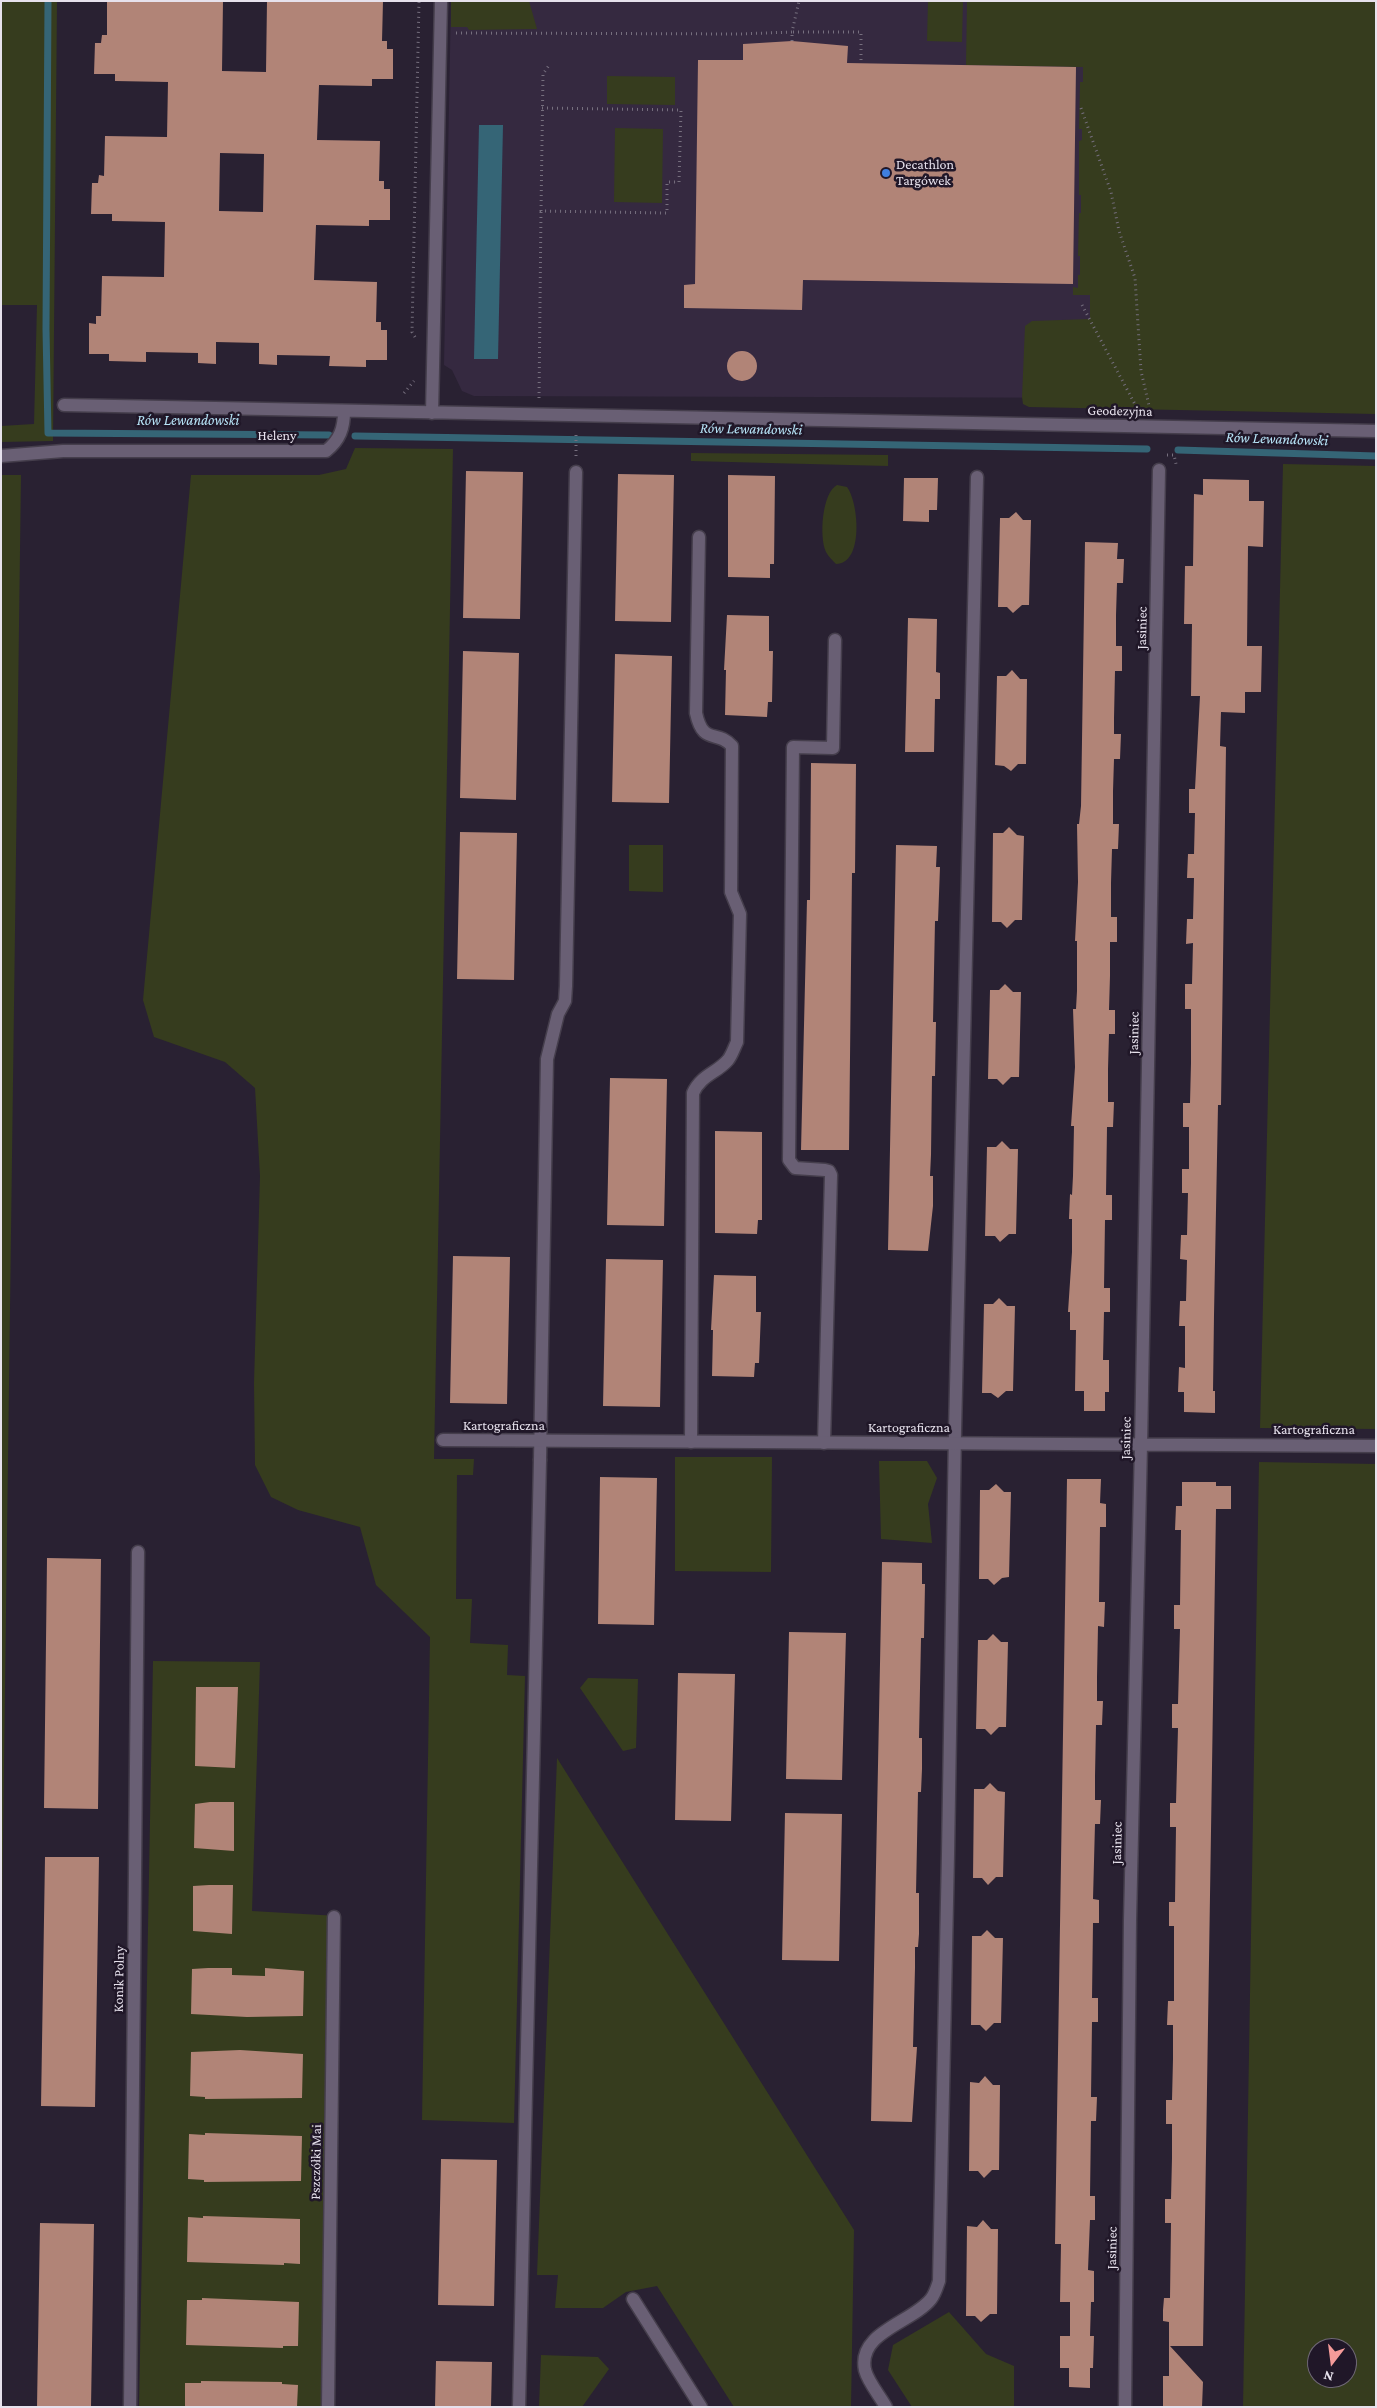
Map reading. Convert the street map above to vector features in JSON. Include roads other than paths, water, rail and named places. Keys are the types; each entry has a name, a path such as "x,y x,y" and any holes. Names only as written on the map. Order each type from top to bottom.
{"street":[{"path":"432,413 441,1"},
{"name":"Geodezyjna","path":"64,405 1376,431"},
{"name":"Heleny","path":"1,456 97,451 326,451 336,443 344,425 344,411"},
{"name":"Jasiniec","path":"1125,2407 1130,1920 1159,470"},
{"path":"519,2407 547,1058 558,1014 564,1001 566,986 576,472"},
{"path":"886,2407 865,2372 864,2360 867,2349 874,2339 930,2300 939,2282 954,1443 977,478"},
{"path":"690,1442 694,1093 697,1084 704,1077 729,1060 737,1042 740,914 731,892 732,746 728,742 708,736 698,724 696,713 699,537"},
{"path":"824,1443 831,1175 829,1171 825,1170 795,1168 789,1160 790,946 793,747 833,748 834,640"},
{"name":"Kartograficzna","path":"443,1440 1376,1446"},
{"name":"Konik Polny","path":"130,2407 138,1552"},
{"name":"Pszczółki Mai","path":"328,2407 334,1917"},
{"path":"633,2299 701,2407"}],"water":[{"path":"479,125 503,125 498,359 474,359"}],"waterway":[{"path":"48,1 46,329 48,433 329,435"},
{"name":"Rów Lewandowski","path":"355,436 1147,449"},
{"name":"Rów Lewandowski","path":"1178,450 1376,456"}],"place":[{"name":"Decathlon Targówek","path":"886,173"}]}
